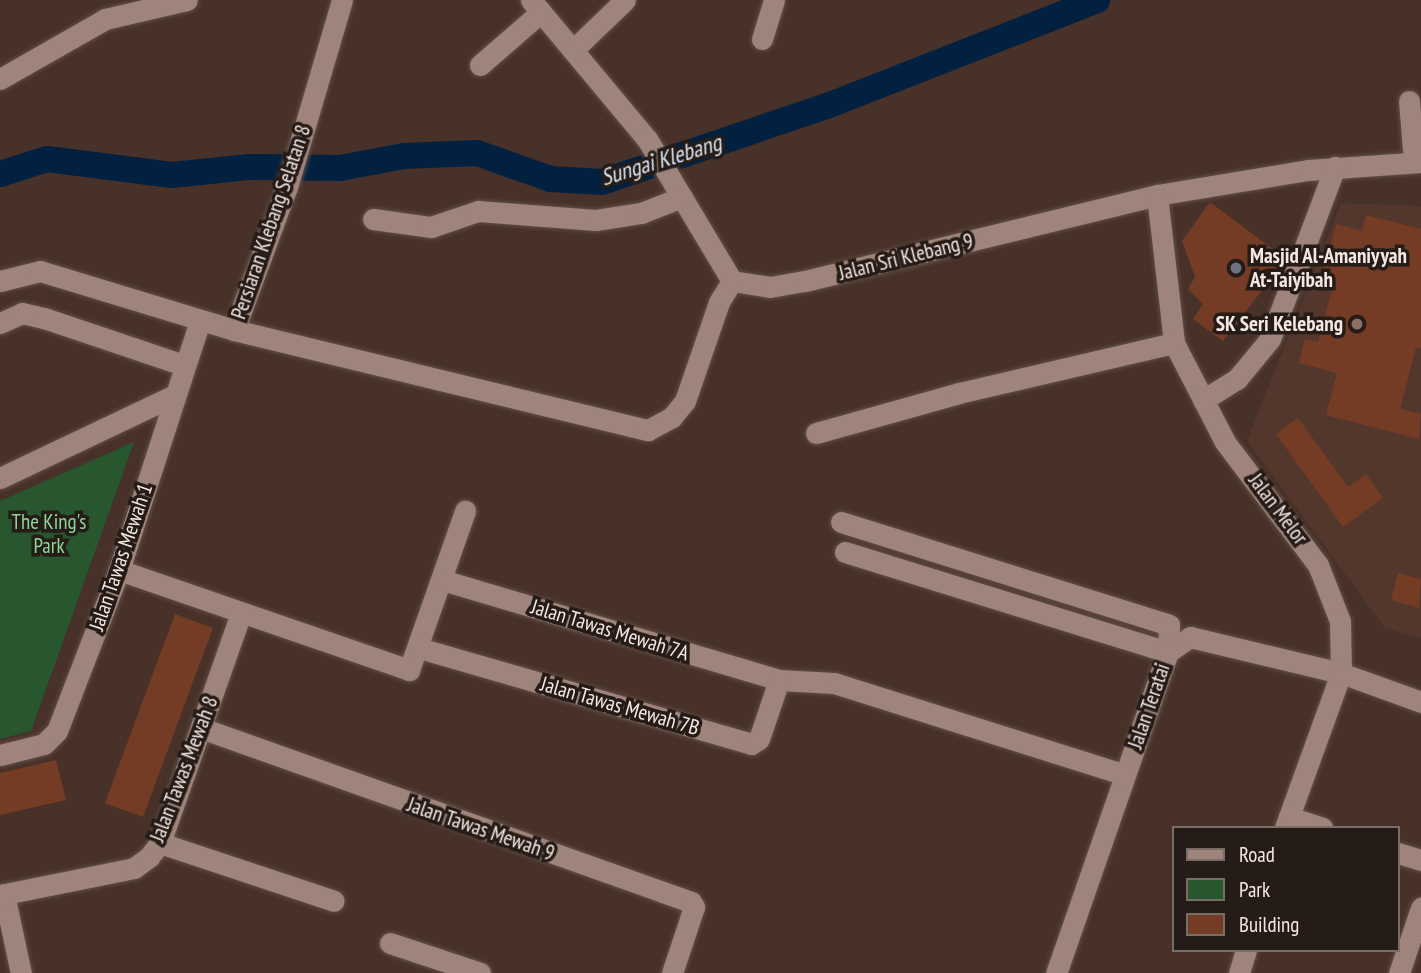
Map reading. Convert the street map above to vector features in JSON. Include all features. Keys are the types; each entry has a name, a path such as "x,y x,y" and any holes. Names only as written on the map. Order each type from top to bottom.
{"street":[{"path":"0,79 105,19 187,0"},
{"name":"Persiaran Klebang Selatan 8","path":"0,281 40,271 234,330 287,187 342,0"},
{"path":"573,50 625,0"},
{"path":"762,39 774,0"},
{"path":"234,330 649,430 672,417 685,401 719,302 732,281 647,139 536,6 480,65"},
{"path":"1409,102 1417,162"},
{"name":"Jalan Sri Klebang 9","path":"732,281 770,287 805,281 1157,195 1335,167 1417,162"},
{"path":"1203,400 1237,379 1270,339 1335,167"},
{"path":"373,219 431,227 478,211 596,220 641,213 678,188"},
{"name":"Jalan Melor","path":"1157,195 1174,343 1225,442 1300,536 1323,575 1340,621 1341,673 1287,822"},
{"path":"0,323 22,313 44,318 184,365"},
{"name":"Jalan Tawas Mewah 1","path":"0,755 44,744 57,731 119,569 173,396 200,321"},
{"path":"816,433 959,393 1174,343"},
{"path":"0,478 173,396"},
{"path":"119,569 410,670 465,511"},
{"path":"841,522 1169,625 1168,652 845,552"},
{"name":"Jalan Tawas Mewah 7A","path":"442,580 779,680 834,683 1125,775"},
{"name":"Jalan Tawas Mewah 8","path":"2,894 134,868 160,843 241,613"},
{"name":"Jalan Teratai","path":"1056,973 1168,652 1190,637 1341,673 1421,702"},
{"name":"Jalan Tawas Mewah 7B","path":"419,648 751,744 759,739 779,680"},
{"name":"Jalan Tawas Mewah 9","path":"201,728 691,902 694,907 672,973"},
{"path":"1287,822 1310,826"},
{"path":"160,843 334,901"},
{"path":"1400,854 1421,860"},
{"path":"2,894 21,973"},
{"path":"1399,973 1421,908"},
{"path":"390,943 480,973"},
{"path":"1239,973 1245,952"}],"shaded area":[{"name":"SK Seri Kelebang","path":"1341,203 1421,206 1421,638 1385,628 1247,441"}],"green space":[{"name":"The King's Park","path":"134,442 31,731 0,739 0,501"}],"building":[{"name":"Masjid Al-Amaniyyah At-Taiyibah","path":"1210,202 1286,259 1223,341 1193,319 1203,304 1188,289 1195,277 1182,241"},
{"path":"1366,215 1421,229 1421,348 1416,347 1400,409 1421,414 1419,439 1326,415 1337,373 1299,363 1305,339 1318,342 1334,281 1321,278 1336,224 1362,231"},
{"path":"1298,418 1348,487 1366,474 1383,498 1343,527 1276,434"},
{"path":"1398,573 1421,579 1419,608 1391,600"},
{"path":"175,614 213,628 143,817 105,803"},
{"path":"56,760 66,800 0,815 0,773"}],"waterway":[{"name":"Sungai Klebang","path":"0,174 47,159 172,175 248,167 340,168 404,156 477,153 551,179 602,182 827,106 1097,0"}],"place":[{"name":"Masjid Al-Amaniyyah At-Taiyibah","path":"1236,268"},
{"name":"SK Seri Kelebang","path":"1357,324"}]}
